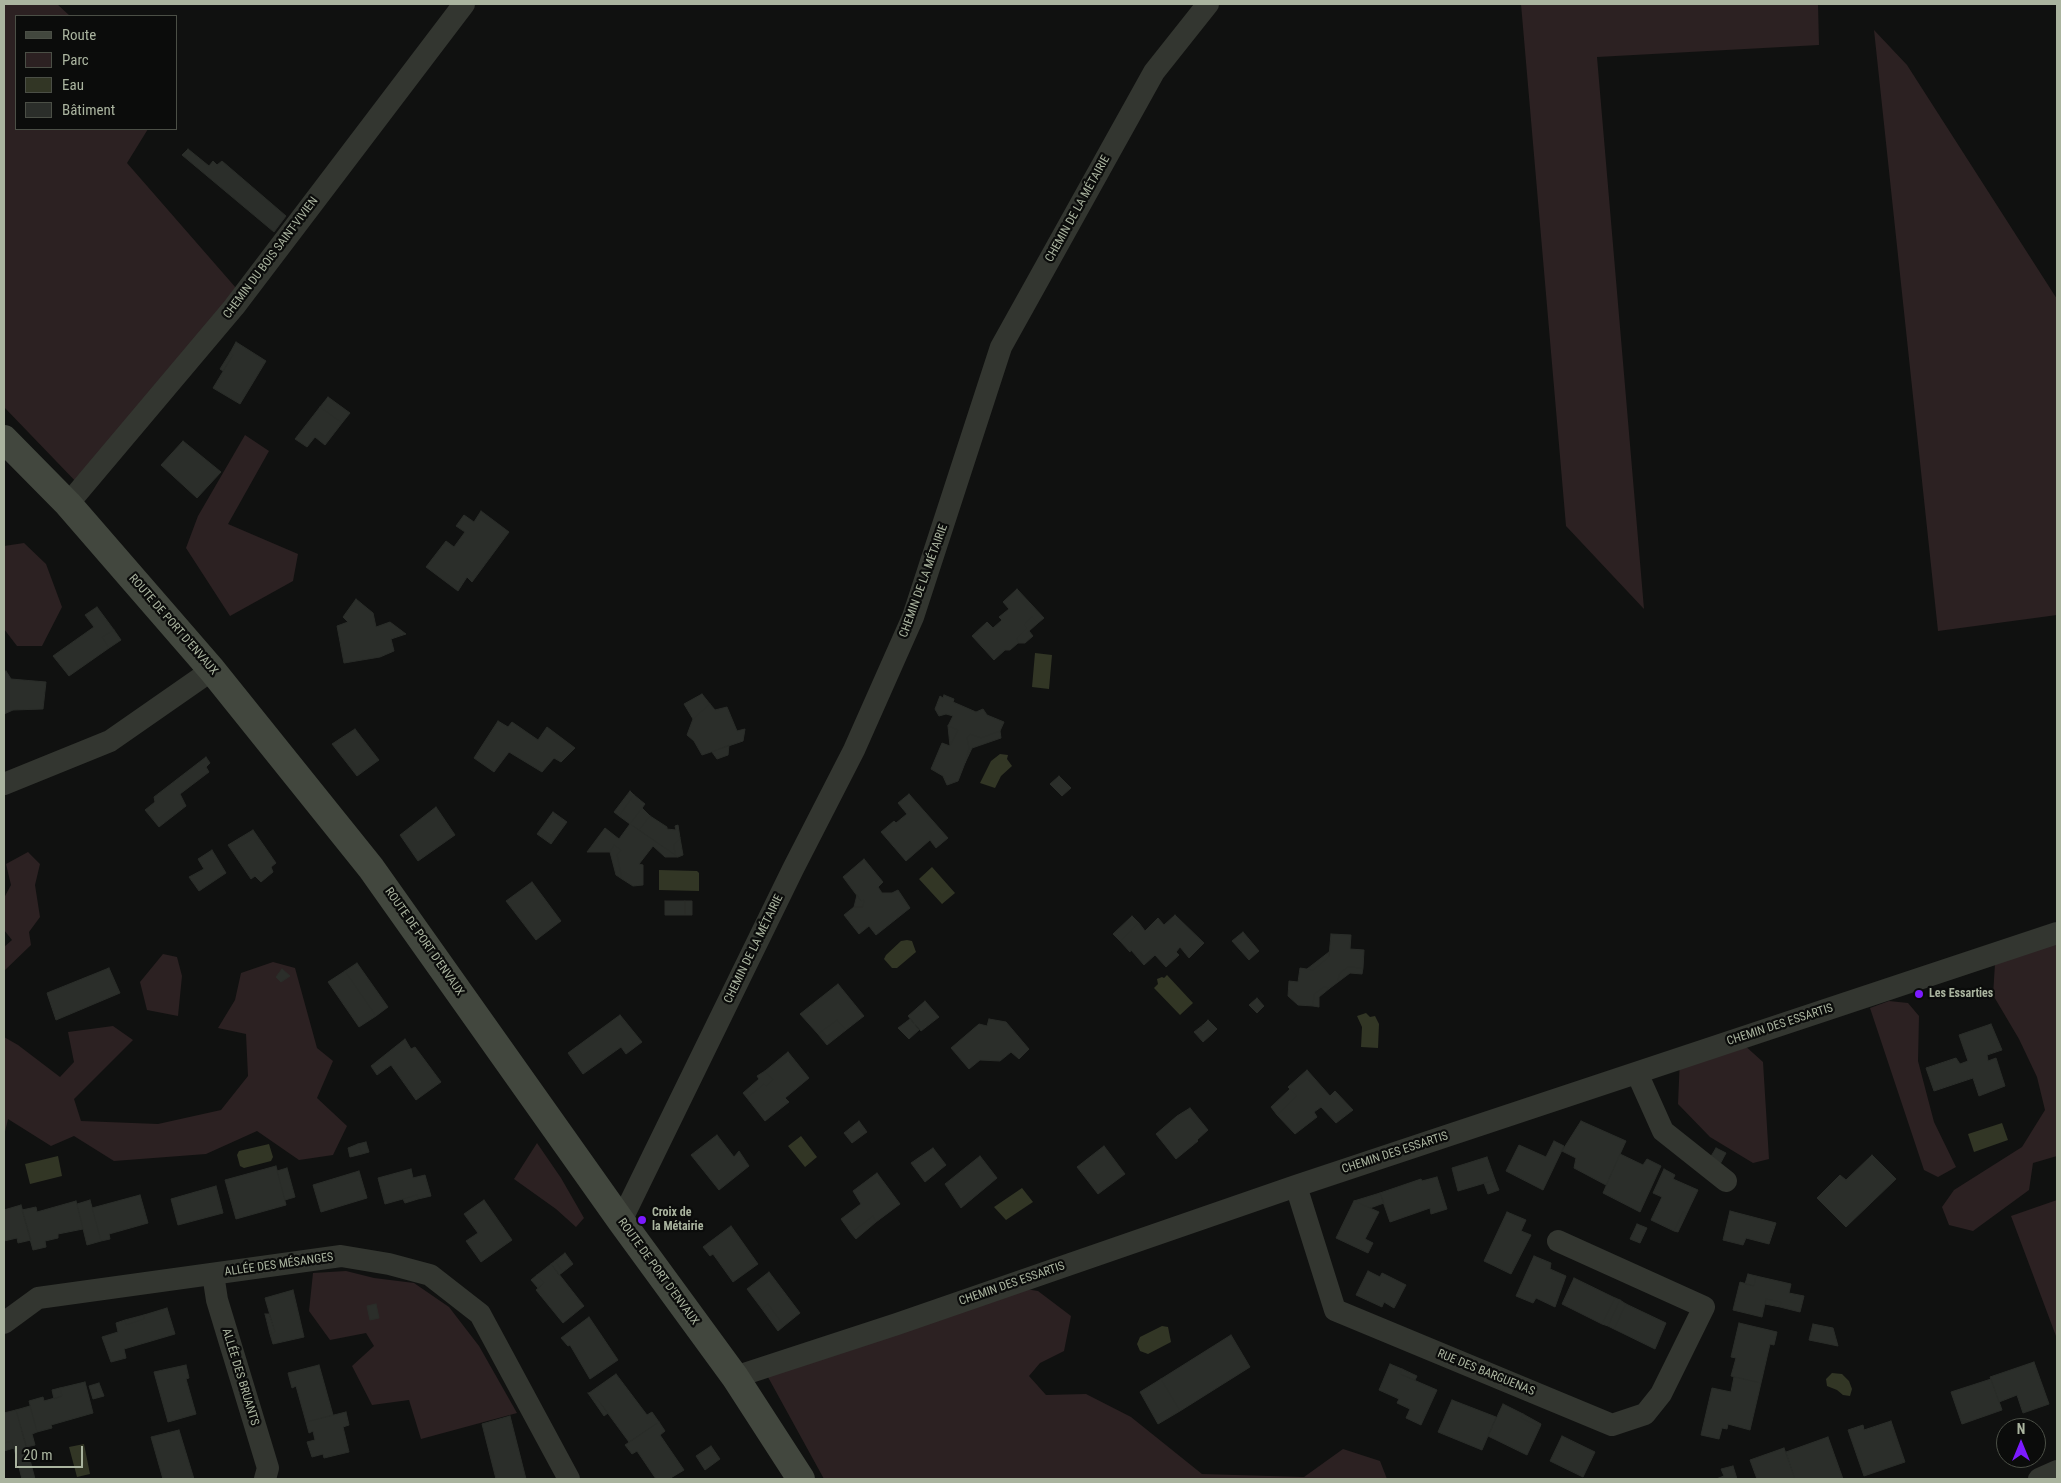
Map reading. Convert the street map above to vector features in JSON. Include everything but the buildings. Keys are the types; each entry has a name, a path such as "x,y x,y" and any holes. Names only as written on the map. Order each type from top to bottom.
{"street":[{"name":"CHEMIN DU BOIS SAINT-VIVIEN","path":"68,504 234,307 464,4"},
{"name":"CHEMIN DE LA MÉTAIRIE","path":"621,1221 789,878 854,750 913,618 1001,347 1154,72 1208,4"},
{"name":"ROUTE DE PORT D'ENVAUX","path":"4,439 68,504 212,670 371,868 621,1221 735,1377 801,1479"},
{"path":"4,784 110,742 212,670"},
{"name":"CHEMIN DES ESSARTIS","path":"735,1377 898,1324 1296,1186 2057,933"},
{"path":"1636,1073 1663,1131 1726,1181"},
{"name":"RUE DES BARGUENAS","path":"1296,1186 1335,1310 1612,1425 1645,1414 1657,1399 1704,1307 1558,1240"},
{"name":"ALLÉE DES MÉSANGES","path":"4,1323 38,1298 341,1256 389,1264 430,1275 480,1314 569,1479"},
{"name":"ALLÉE DES BRUANTS","path":"213,1274 217,1300 268,1468 264,1479"},
{"path":"2040,1479 2057,1471"}],"green space":[{"path":"4,4 57,4 69,15 15,15 15,130 147,130 127,163 243,296 81,487 4,407"},
{"path":"1521,4 1818,4 1819,45 1597,57 1644,609 1566,526"},
{"path":"1874,30 1907,65 2057,299 2057,615 1938,631"},
{"path":"245,435 269,451 228,524 298,554 293,581 230,616 186,548 198,516"},
{"path":"24,543 46,564 62,607 42,646 17,646 4,629 4,546"},
{"path":"28,852 40,864 35,885 40,917 29,932 31,945 4,971 4,947 12,940 4,930 4,898 11,885 6,864"},
{"path":"2057,939 2057,1156 2033,1163 2029,1190 1973,1231 1949,1225 1942,1207 1954,1190 2022,1147 2045,1110 2037,1077 2019,1039 1993,995 1995,964"},
{"path":"163,954 177,957 182,976 178,1016 147,1010 140,982"},
{"path":"273,962 295,968 317,1048 333,1061 317,1098 347,1126 333,1155 299,1160 257,1131 206,1154 114,1161 74,1136 51,1146 8,1119 4,1136 4,1037 18,1045 60,1077 74,1062 68,1032 113,1026 133,1040 74,1099 81,1121 158,1124 221,1110 248,1076 246,1034 218,1028 235,1000 241,973"},
{"path":"1889,1001 1908,1003 1919,1016 1918,1061 1934,1122 1956,1167 1938,1177 1924,1170 1870,1008"},
{"path":"1743,1044 1763,1062 1769,1159 1753,1163 1710,1137 1678,1104 1680,1058"},
{"path":"537,1143 561,1178 584,1218 576,1227 556,1209 514,1179"},
{"path":"2057,1200 2057,1336 2056,1336 2011,1216"},
{"path":"346,1271 374,1278 414,1283 449,1307 479,1346 517,1413 421,1439 409,1400 372,1405 352,1366 374,1346 366,1333 330,1340 309,1311 313,1273"},
{"path":"1007,1286 1038,1291 1071,1316 1064,1351 1040,1363 1029,1376 1046,1395 1086,1394 1131,1417 1202,1474 1304,1477 1343,1449 1380,1461 1387,1479 824,1479 763,1368"}],"water":[{"path":"1035,653 1052,655 1049,689 1032,687"},
{"path":"1000,754 1008,755 1007,759 1012,766 1001,776 995,788 980,783 991,761"},
{"path":"932,867 955,893 942,904 919,879"},
{"path":"659,870 697,871 699,873 699,891 659,890"},
{"path":"901,941 912,941 916,952 897,968 892,968 884,959 886,955"},
{"path":"1167,975 1193,1003 1180,1015 1154,988 1158,984 1157,979 1164,978"},
{"path":"1366,1013 1370,1017 1375,1016 1379,1024 1378,1048 1361,1047 1362,1027 1357,1016"},
{"path":"2002,1123 2008,1140 1974,1152 1968,1134"},
{"path":"801,1136 817,1157 805,1167 788,1146"},
{"path":"269,1144 273,1157 271,1161 244,1168 240,1166 237,1155 239,1151"},
{"path":"58,1156 62,1176 30,1184 25,1164"},
{"path":"1022,1188 1033,1202 1006,1220 994,1207"},
{"path":"1162,1326 1168,1327 1171,1342 1148,1354 1140,1351 1137,1344 1140,1337"},
{"path":"1832,1373 1842,1374 1849,1381 1852,1389 1850,1396 1843,1395 1827,1386 1826,1379"},
{"path":"84,1444 90,1474 77,1477 69,1447"}],"place":[{"name":"Les Essarties","path":"1919,994"},
{"name":"Croix de la Métairie","path":"642,1220"}]}
